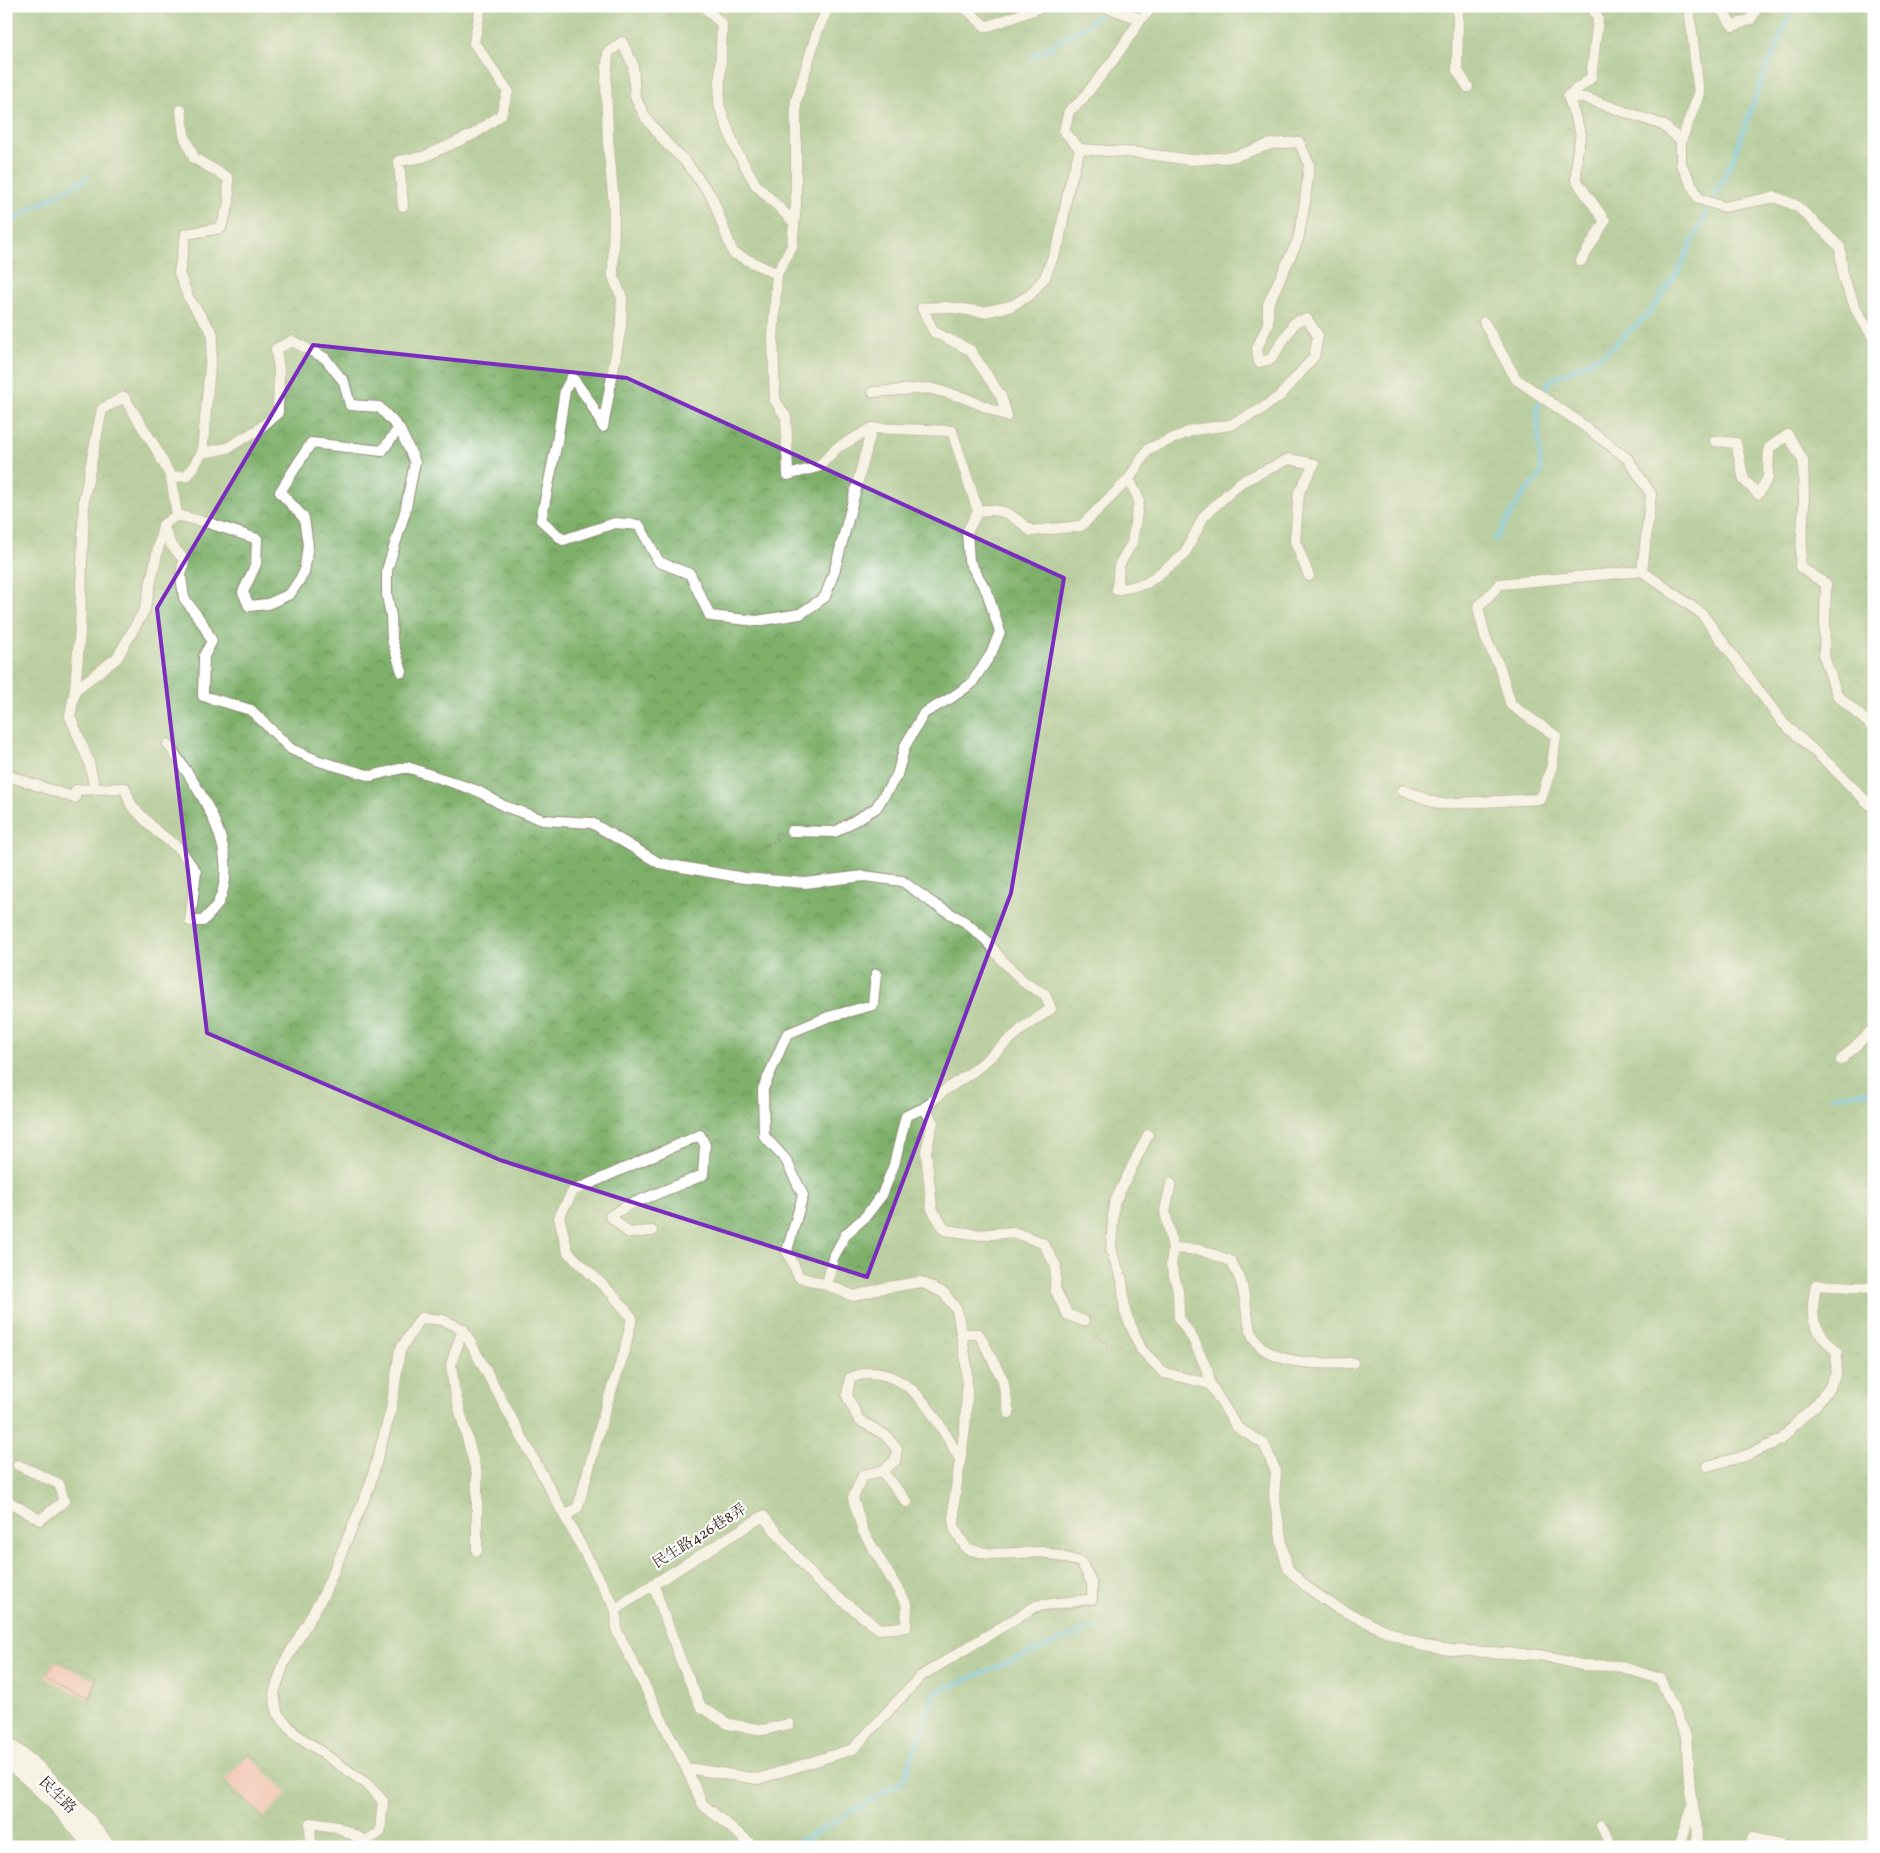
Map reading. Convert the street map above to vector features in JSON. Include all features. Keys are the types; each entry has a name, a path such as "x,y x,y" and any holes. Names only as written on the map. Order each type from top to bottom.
{"street":[{"name":"民生路","path":"6,1752 31,1770 78,1818 100,1847"}],"lane":[{"path":"403,206 399,162 423,157 474,134 501,115 508,91 474,43 481,6"},
{"path":"703,6 722,24 719,105 735,148 756,185 794,222"},
{"path":"791,832 835,832 876,808 896,775 905,746 924,712 951,698 971,684 991,654 1000,632 987,592 969,560 967,532 978,511 952,431 872,428 837,448 818,467 788,475 786,417 775,400 773,338 777,274 792,246 796,205 796,101 818,29 829,6"},
{"path":"963,6 986,27 1044,6"},
{"path":"1102,6 1142,19"},
{"path":"978,511 991,509 1014,516 1031,531 1081,526 1129,479 1148,449 1193,430 1230,425 1260,410 1280,396 1314,357 1318,336 1307,318 1295,322 1270,359 1259,362 1256,348 1268,324 1268,304 1298,240 1309,164 1299,142 1271,144 1232,157 1191,160 1140,152 1080,149 1064,131 1069,111 1080,102 1114,59 1142,19 1154,6"},
{"path":"1455,6 1458,10 1457,70 1468,87"},
{"path":"1568,96 1591,78 1598,19 1592,6"},
{"path":"1689,6 1698,94 1681,141 1681,164 1699,199 1724,207 1775,197 1797,206 1840,247 1843,278 1858,313 1874,340"},
{"path":"1718,6 1733,26 1751,18 1758,6"},
{"path":"777,274 733,254 712,197 686,162 667,144 646,118 638,104 635,97 633,65 622,42 608,53 606,81 608,140 614,205 613,276 622,298 622,326 603,427 590,402 572,377 565,390 557,442 541,520 562,540 615,523 639,525 659,562 690,574 710,616 757,622 800,614 825,597 835,570 872,428"},
{"path":"1568,96 1585,98 1663,125 1681,141"},
{"path":"1568,96 1581,134 1577,154 1576,180 1604,221 1581,261"},
{"path":"171,478 188,476 202,453 213,334 188,297 179,273 186,234 221,228 229,203 228,178 194,158 184,135 182,110"},
{"path":"873,392 929,388 965,398 1007,416 1002,396 970,350 934,332 922,308 946,307 984,312 1011,306 1030,295 1045,277 1059,242 1068,190 1080,149"},
{"path":"1484,322 1516,379 1628,458 1651,494 1642,571"},
{"path":"202,453 227,448 258,430 278,413 279,370 276,349 292,341 325,358 344,382 350,405 379,407 399,428 415,462 405,512 387,570 387,595 392,640 402,672"},
{"path":"95,789 88,762 70,716 75,690 80,629 84,499 102,409 124,397 147,433 171,478 177,515"},
{"path":"75,690 117,658 145,609 163,525 177,515 257,539 256,564 243,592 249,606 268,604 290,594 304,573 308,545 304,518 280,492 312,443 382,451 399,428"},
{"path":"1715,441 1736,443 1744,480 1758,494 1768,478 1768,448 1788,435 1803,460 1804,504 1800,567 1826,584 1824,656 1837,695 1874,728"},
{"path":"1129,479 1139,500 1132,543 1119,565 1117,590 1147,583 1184,555 1204,516 1228,493 1241,482 1288,459 1314,464 1299,492 1295,541 1309,576"},
{"path":"163,525 170,543 184,560 181,576 184,598 203,624 212,641 204,656 202,696 251,710 291,749 319,761 372,776 407,767 478,791 504,806 543,820 592,824 624,840 659,863 744,878 804,884 864,876 902,881 934,904 965,922 986,940 1001,959 1026,984 1045,994 1051,1009 1024,1027 975,1070 945,1090 924,1108 906,1116 894,1165 882,1195 865,1217 846,1234 833,1258 827,1284"},
{"path":"1403,790 1439,804 1541,799 1552,766 1556,736 1511,705 1500,668 1486,639 1478,607 1500,584 1642,571 1702,614 1783,723 1874,808"},
{"path":"6,775 75,798 76,790 125,788 131,805 156,831 180,849 196,872 190,921 203,920 218,904 226,877 223,850 213,815 168,744"},
{"path":"686,1768 758,1779 853,1749 921,1676 1036,1606 1092,1599 1092,1583 1081,1562 1043,1552 990,1554 967,1549 954,1528 954,1502 965,1428 966,1361 958,1310 944,1293 921,1282 883,1288 854,1296 827,1284 799,1277 787,1251 803,1195 786,1160 764,1136 763,1088 787,1034 828,1017 873,1005 876,974"},
{"path":"1841,1060 1874,1028"},
{"path":"924,1108 933,1122 926,1151 932,1209 945,1230 981,1235 1012,1232 1043,1243 1056,1266 1055,1290 1068,1315 1084,1321"},
{"path":"1148,1134 1114,1203 1112,1250 1122,1280 1125,1312 1141,1349 1164,1373 1210,1384"},
{"path":"565,1517 578,1507 606,1403 624,1353 632,1318 613,1295 568,1252 559,1216 573,1191 700,1135 705,1145 703,1175 629,1205 610,1216 629,1233 652,1231"},
{"path":"1171,1184 1165,1211 1173,1248 1171,1265 1178,1290 1179,1318 1193,1340 1208,1372 1210,1384 1237,1427 1264,1444 1276,1472 1274,1495 1288,1569 1308,1588 1352,1616 1424,1646 1459,1651 1540,1655 1581,1665 1619,1666 1660,1679 1686,1735 1690,1792 1696,1816 1697,1847"},
{"path":"1173,1248 1201,1250 1232,1261 1241,1282 1245,1309 1253,1336 1266,1352 1290,1360 1318,1364 1353,1363"},
{"path":"1706,1466 1745,1456 1781,1440 1815,1406 1829,1388 1836,1374 1837,1352 1823,1338 1813,1322 1812,1305 1816,1285 1874,1288"},
{"path":"315,1847 311,1844 310,1823 337,1827 366,1841 380,1832 382,1801 367,1784 294,1732 277,1713 274,1693 284,1663 323,1596 369,1488 391,1410 400,1350 420,1318 443,1320 462,1329 616,1610 617,1631 703,1805 755,1847"},
{"path":"462,1329 451,1364 454,1389 477,1474 477,1551"},
{"path":"961,1334 979,1334 1004,1380 1008,1412"},
{"path":"907,1502 882,1471 895,1461 897,1448 885,1435 859,1420 847,1396 850,1378 871,1372 898,1379 926,1404 960,1459"},
{"path":"6,1500 40,1520 64,1502 58,1484 18,1465"},
{"name":"民生路426巷8弄","path":"616,1610 630,1598 763,1516 818,1581 879,1629 906,1628 907,1605 863,1531 854,1498 863,1475 882,1471"},
{"path":"653,1584 681,1662 701,1707 728,1724 763,1730 789,1724"},
{"path":"1678,1847 1693,1805"},
{"path":"1601,1825 1608,1840 1606,1847"},
{"path":"1751,1847 1752,1838 1780,1844 1783,1847"}],"path":[{"path":"713,872 737,862 791,832"},
{"path":"1084,1321 1107,1345 1141,1349"}],"highlighted area":[{"path":"313,345 627,378 1064,578 1011,893 867,1277 500,1160 207,1033 157,608"}],"green space":[{"path":"6,6 1874,6 1874,1847 6,1847"}],"building":[{"path":"54,1661 96,1681 88,1699 45,1678"},
{"path":"248,1755 287,1793 264,1817 224,1780"}],"waterway":[{"path":"1495,540 1520,499 1541,475 1537,408 1549,381 1604,354 1647,316 1677,273 1733,159 1762,79 1794,6"},
{"path":"1033,57 1089,24 1108,7"},
{"path":"6,223 87,178"},
{"path":"1832,1096 1874,1090"},
{"path":"787,1847 818,1832 903,1781 936,1692 1094,1627"}]}
